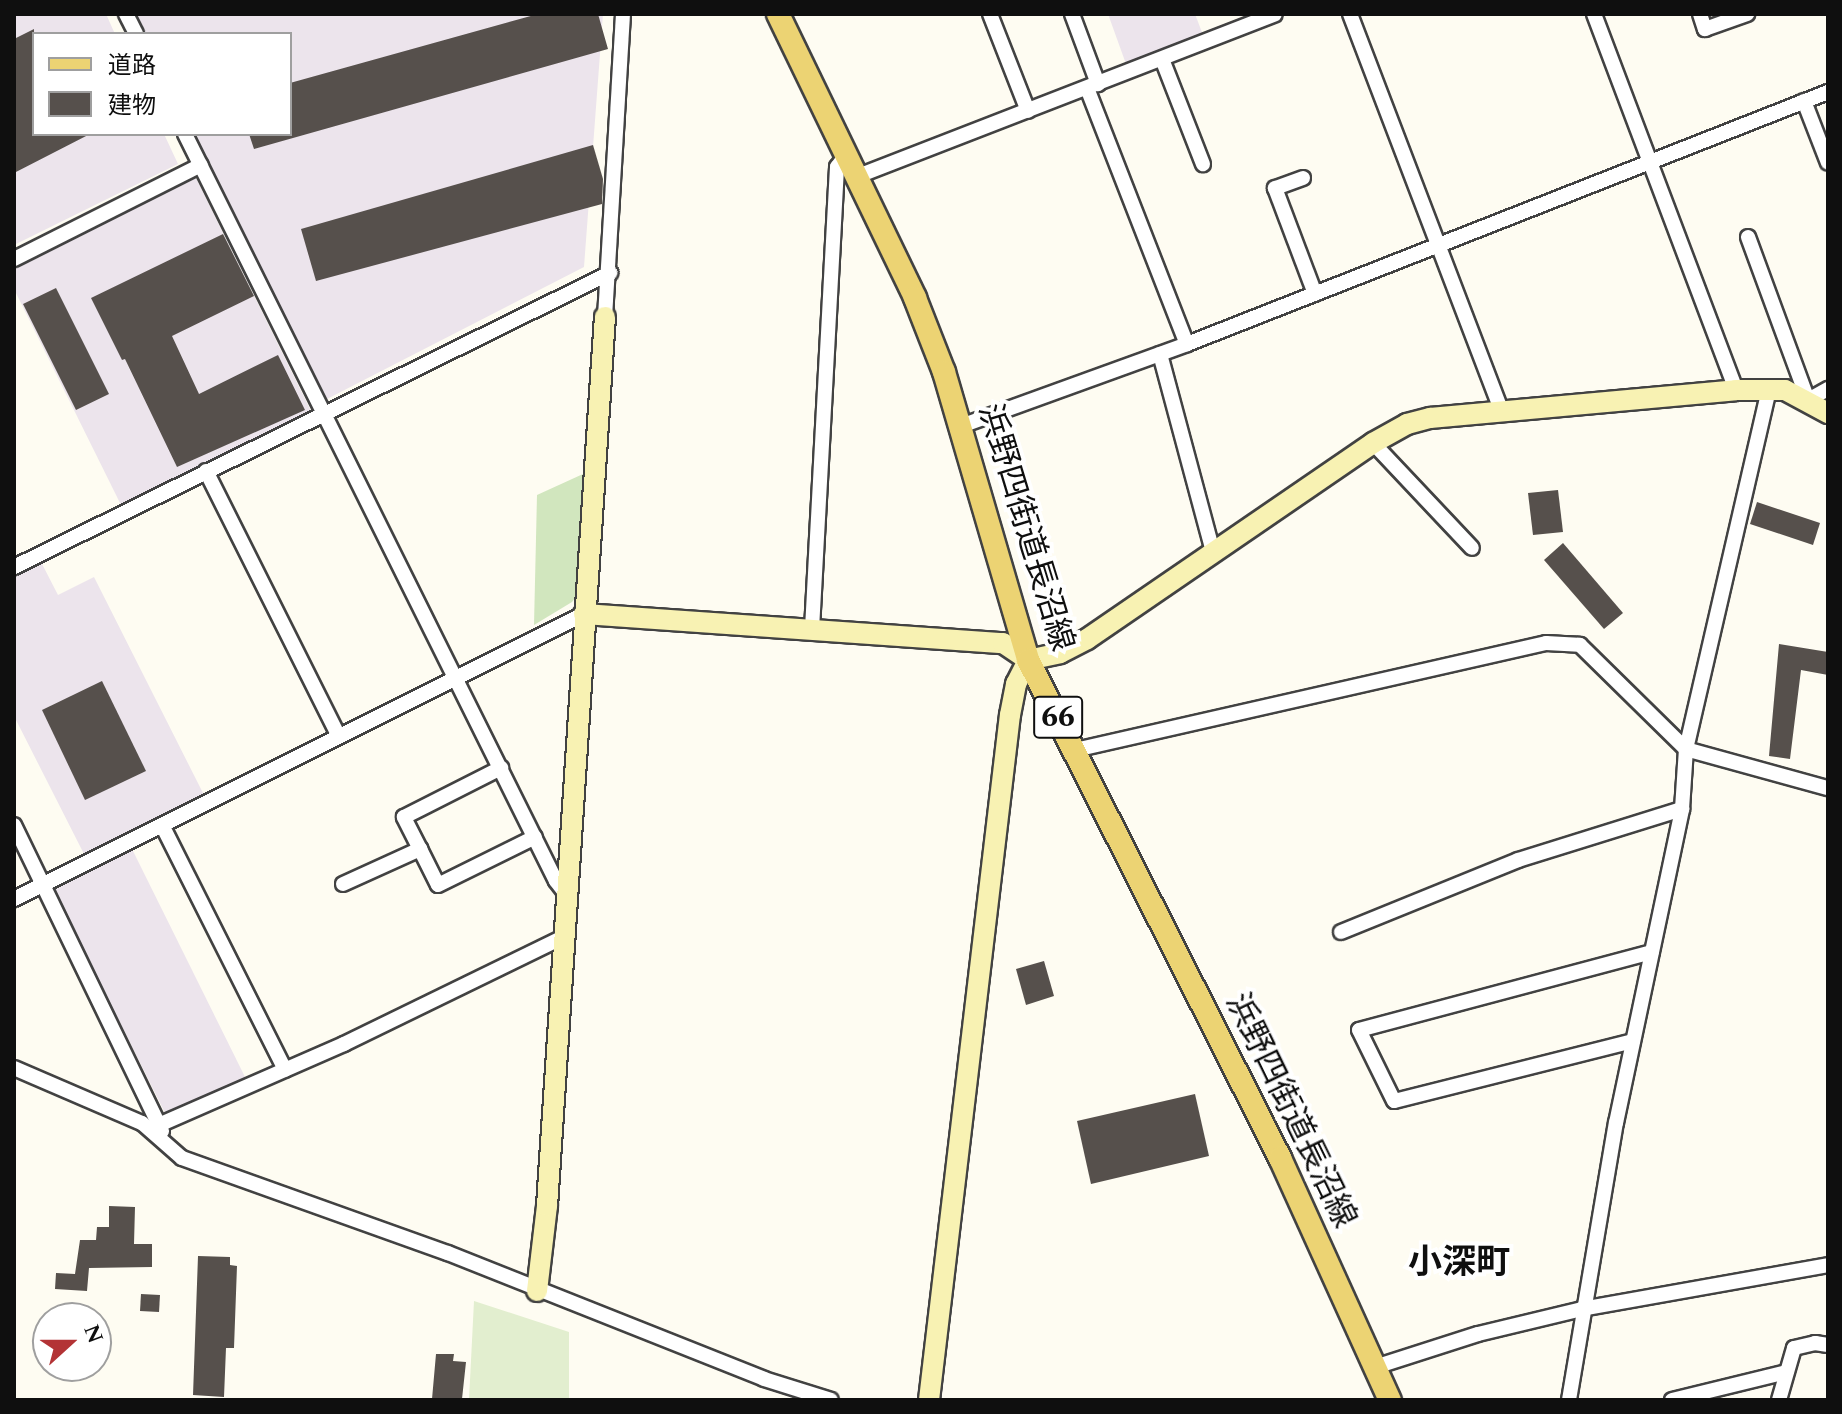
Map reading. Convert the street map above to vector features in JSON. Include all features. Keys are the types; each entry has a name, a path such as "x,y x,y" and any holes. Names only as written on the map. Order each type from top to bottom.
{"main road":[{"name":"浜野四街道長沼線","path":"778,14 915,298 961,426 1028,660 1280,1158 1390,1400"}],"street":[{"path":"126,14 135,32"},
{"path":"537,1291 547,1206 584,614 610,273 623,14"},
{"path":"990,14 1028,111"},
{"path":"1072,14 1093,86 1187,344"},
{"path":"858,176 1275,14"},
{"path":"1350,14 1502,412"},
{"path":"1594,14 1736,390"},
{"path":"1700,14 1705,29 1747,14"},
{"path":"1162,59 1203,164"},
{"path":"961,426 1187,344 1828,92"},
{"path":"1804,101 1828,163"},
{"path":"186,136 566,894"},
{"path":"812,629 837,167 847,153"},
{"path":"14,259 201,165"},
{"path":"1303,178 1275,188 1315,294"},
{"path":"1748,237 1808,400"},
{"path":"14,567 610,273"},
{"path":"1160,354 1213,552"},
{"path":"1569,1400 1582,1309 1633,1041 1682,809 1686,749 1769,389"},
{"path":"14,899 584,614 1003,643 1028,660 1060,653 1087,639 1373,443 1407,424 1430,418 1769,389 1785,390 1828,413"},
{"path":"1808,400 1828,389"},
{"path":"1373,443 1472,548"},
{"path":"206,471 339,737"},
{"path":"1075,750 1546,643 1580,645 1686,749 1828,788"},
{"path":"929,1400 1010,715 1016,684 1028,660"},
{"path":"501,768 404,817 438,885 535,837"},
{"path":"1341,932 1518,860 1682,809"},
{"path":"14,825 161,1124 163,1143"},
{"path":"162,825 285,1070"},
{"path":"343,884 420,849"},
{"path":"161,1124 285,1070 563,937"},
{"path":"1633,1041 1394,1101 1359,1030 1652,952"},
{"path":"14,1068 142,1123 182,1158 448,1253 764,1379 831,1400"},
{"path":"1375,1367 1478,1334 1582,1309 1828,1265"},
{"path":"1779,1400 1794,1348 1815,1343 1828,1345"},
{"path":"1672,1400 1787,1372"}],"shaded area":[{"path":"14,14 106,14 114,32 32,32 32,136 165,136 178,164 14,245"},
{"path":"136,14 603,14 584,267 325,400 196,136 292,136 292,32 145,32"},
{"path":"1108,14 1195,14 1203,35 1126,64"},
{"path":"196,178 311,411 121,505 14,289 14,267"},
{"path":"40,560 58,595 94,577 204,795 84,854 14,716 14,573"},
{"path":"132,849 247,1081 167,1117 54,890"}],"green space":[{"path":"583,474 579,593 572,602 534,625 537,495"},
{"path":"474,1301 569,1332 569,1400 469,1400"}],"building":[{"path":"538,14 598,14 608,49 254,149 250,136 292,136 292,82"},
{"path":"34,29 32,136 86,136 14,173 14,39"},
{"path":"593,145 603,179 602,204 316,281 301,229"},
{"path":"223,234 254,296 172,336 199,394 278,355 305,410 177,467 125,359 122,360 91,298"},
{"path":"56,288 109,394 76,410 23,304"},
{"path":"1558,490 1563,532 1533,535 1528,493"},
{"path":"1757,502 1820,523 1813,545 1750,524"},
{"path":"1563,543 1623,613 1604,629 1544,560"},
{"path":"1779,644 1828,652 1828,675 1801,670 1790,759 1769,756"},
{"path":"102,681 146,771 85,800 42,710"},
{"path":"1044,961 1054,996 1026,1005 1016,969"},
{"path":"1195,1094 1209,1156 1091,1184 1077,1121"},
{"path":"109,1206 135,1207 134,1244 152,1244 152,1267 89,1268 87,1291 55,1289 56,1273 75,1274 80,1240 96,1240 97,1227 109,1227"},
{"path":"198,1256 230,1257 230,1265 237,1266 234,1348 226,1348 224,1397 193,1395"},
{"path":"141,1294 160,1295 159,1312 140,1311"},
{"path":"436,1354 454,1354 453,1361 466,1362 462,1399 432,1399"}],"district":[{"name":"小深町","path":"1459,1264"}]}
